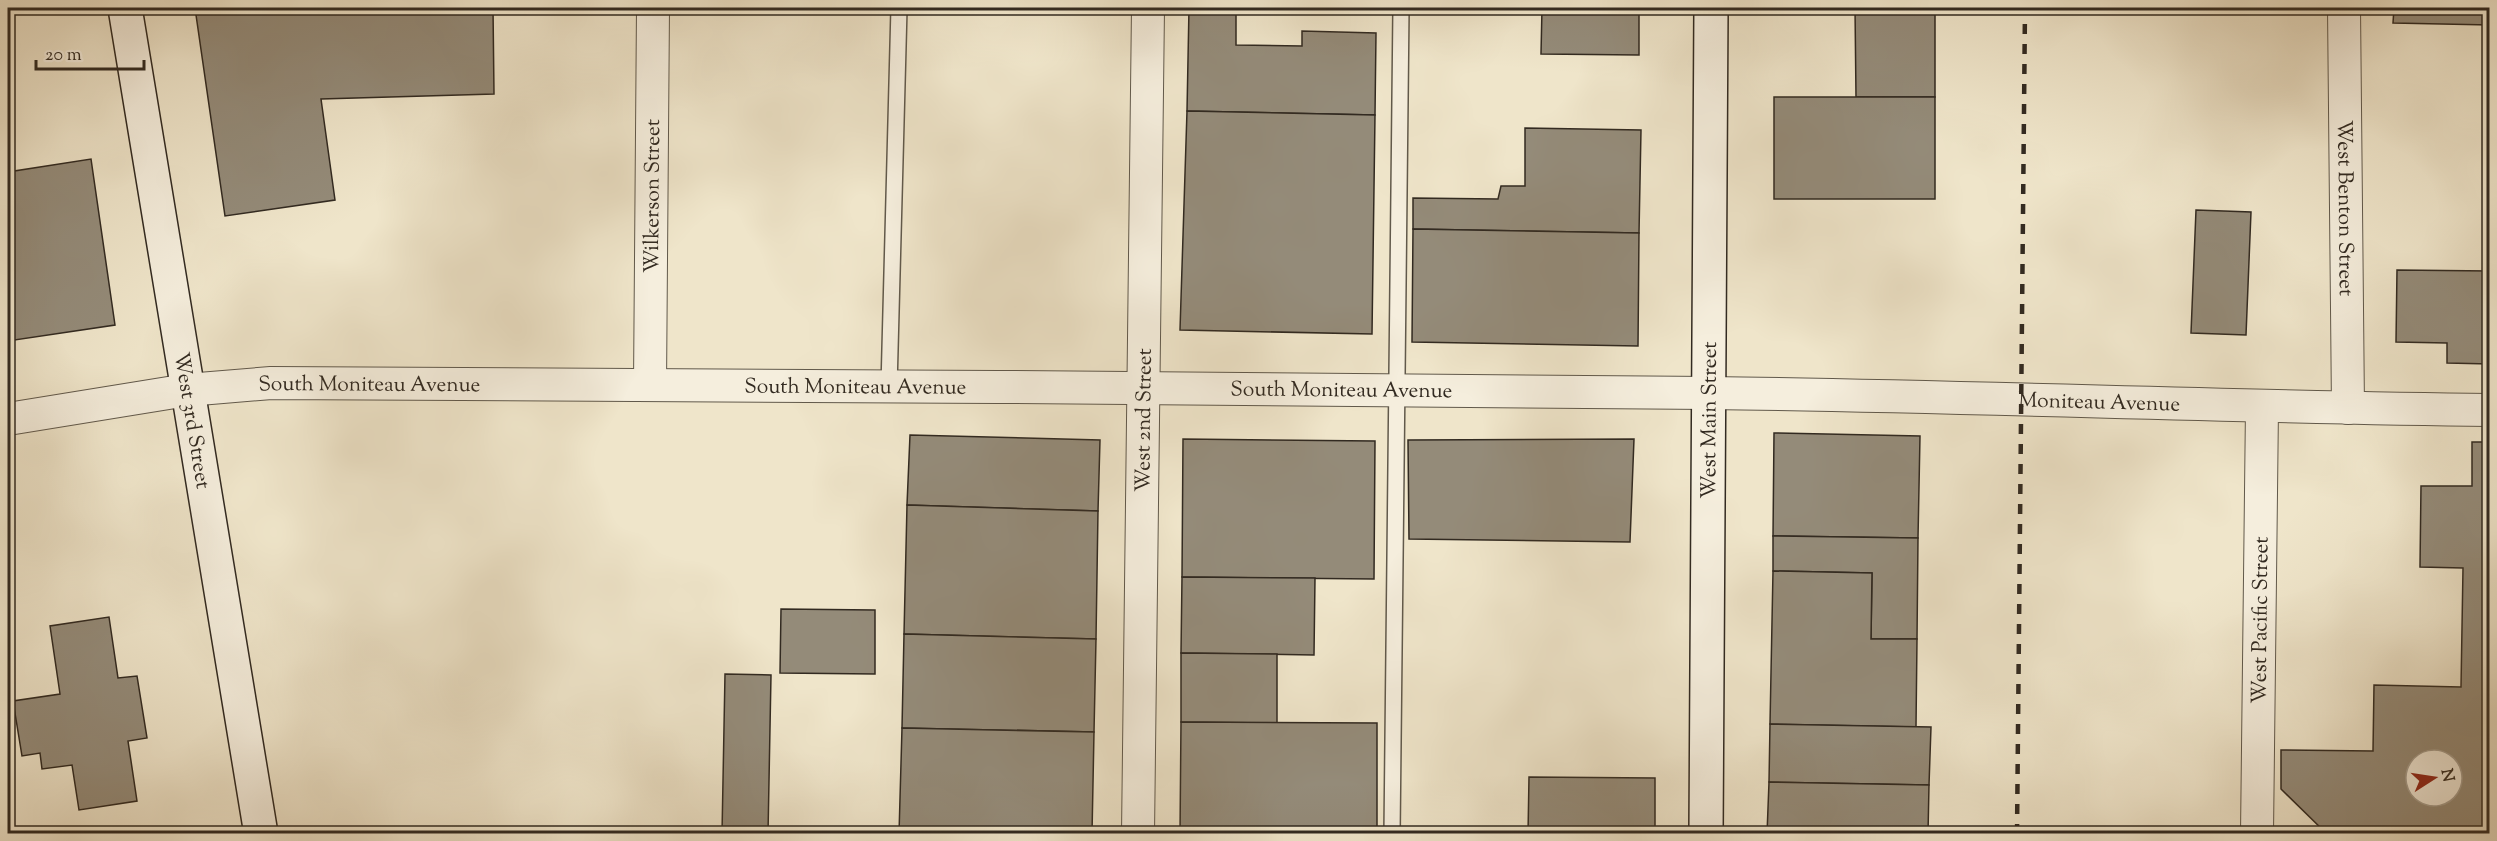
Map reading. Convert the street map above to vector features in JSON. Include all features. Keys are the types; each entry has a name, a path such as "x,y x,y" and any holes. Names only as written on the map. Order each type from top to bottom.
{"street":[{"name":"West 3rd Street","path":"125,8 261,834"},
{"name":"Wilkerson Street","path":"650,385 653,8"},
{"name":"West 2nd Street","path":"1138,834 1148,8"},
{"name":"West Main Street","path":"1706,834 1711,8"},
{"name":"West Benton Street","path":"2344,8 2348,408"},
{"name":"South Moniteau Avenue","path":"8,419 187,390 271,382 1707,393"},
{"name":"Moniteau Avenue","path":"1707,393 2021,398 2262,407 2490,410"},
{"name":"West Pacific Street","path":"2257,834 2262,407"}],"lane":[{"path":"889,387 898,8"},
{"path":"1392,834 1401,8"}],"building":[{"path":"195,8 493,8 494,94 321,99 335,200 225,216"},
{"path":"1189,8 1236,8 1236,45 1302,46 1302,31 1376,33 1375,115 1187,111"},
{"path":"1542,8 1639,8 1639,55 1541,54"},
{"path":"1855,8 1935,8 1935,97 1856,97"},
{"path":"2394,8 2490,8 2490,25 2393,23"},
{"path":"1774,97 1935,97 1935,199 1774,199"},
{"path":"1187,111 1375,115 1372,334 1180,330"},
{"path":"1525,128 1641,130 1639,233 1413,229 1413,198 1498,199 1501,186 1525,186"},
{"path":"91,159 115,325 8,341 8,172"},
{"path":"2196,210 2251,212 2246,335 2191,333"},
{"path":"1413,229 1639,233 1638,346 1412,342"},
{"path":"2397,270 2490,271 2490,364 2447,363 2447,343 2396,342"},
{"path":"1774,433 1920,436 1918,538 1773,536"},
{"path":"910,435 1100,440 1098,511 907,505"},
{"path":"1183,439 1375,441 1374,579 1182,577"},
{"path":"1634,439 1630,542 1409,539 1408,440"},
{"path":"2472,442 2490,442 2490,834 2327,834 2281,789 2281,750 2373,751 2374,685 2461,687 2463,568 2420,567 2421,486 2472,486"},
{"path":"907,505 1098,511 1096,639 904,634"},
{"path":"1773,536 1918,538 1917,639 1871,639 1872,573 1773,571"},
{"path":"1773,571 1872,573 1871,639 1917,639 1916,727 1770,724"},
{"path":"1182,577 1315,578 1314,655 1181,653"},
{"path":"781,609 875,610 875,674 780,673"},
{"path":"109,617 118,678 137,676 147,738 128,741 137,801 79,810 72,765 42,769 40,753 22,756 13,701 60,694 50,626"},
{"path":"904,634 1096,639 1094,732 902,728"},
{"path":"1181,653 1277,654 1277,723 1181,722"},
{"path":"725,674 771,675 768,834 722,834"},
{"path":"1181,722 1377,723 1377,834 1180,834"},
{"path":"1770,724 1931,727 1929,785 1769,782"},
{"path":"902,728 1094,732 1092,834 899,834"},
{"path":"1529,777 1655,778 1655,834 1528,834"},
{"path":"1769,782 1929,785 1928,834 1767,834"}],"railway":[{"path":"2017,834 2025,8"}]}
